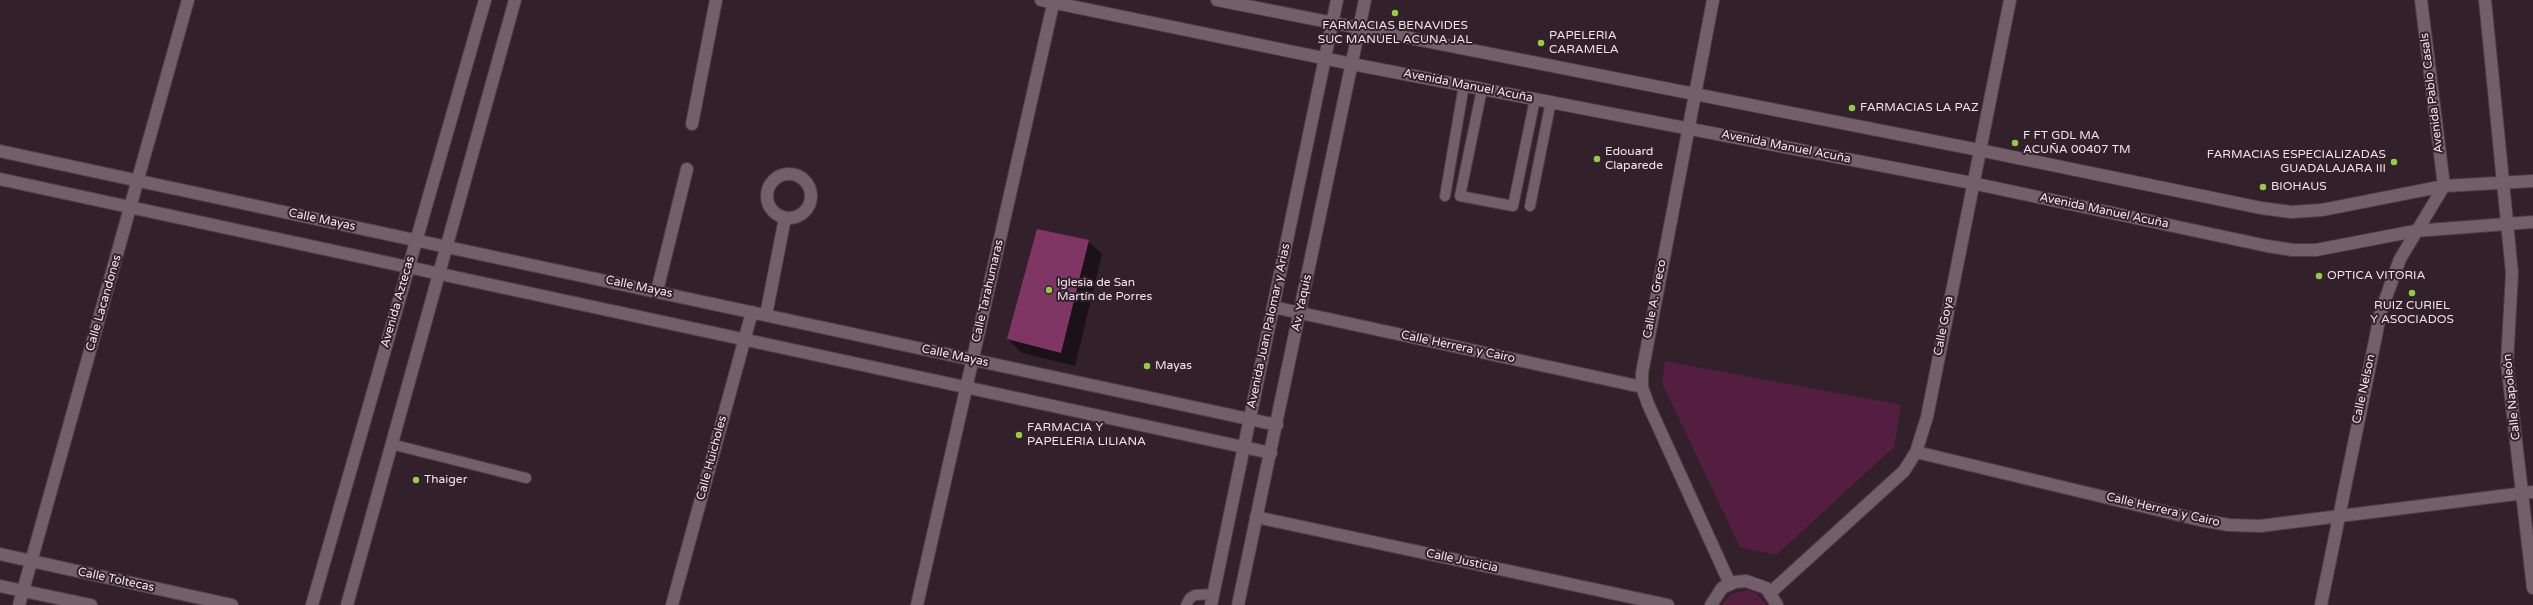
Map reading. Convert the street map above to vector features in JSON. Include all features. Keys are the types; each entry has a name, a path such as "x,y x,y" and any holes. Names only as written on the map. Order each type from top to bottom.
{"street":[{"name":"Calle Lacandones","path":"19,605 188,0"},
{"name":"Avenida Aztecas","path":"312,605 485,0"},
{"path":"347,605 514,0"},
{"path":"692,124 716,0"},
{"name":"Avenida Manuel Acuña","path":"1041,0 1054,1 1325,59 1551,101 1972,183 2293,250 2316,250 2415,231 2533,222"},
{"path":"1217,0 1332,24 1979,150 2261,208 2291,212 2322,210 2444,186 2503,181 2533,181"},
{"path":"1325,59 1337,0"},
{"name":"Av. Yaquis","path":"1238,605 1365,0"},
{"name":"Calle A. Greco","path":"1713,0 1693,94 1644,354 1642,387 1730,584"},
{"name":"Calle Goya","path":"1770,593 1904,471 1916,452 1926,417 2010,0"},
{"name":"Avenida Pablo Casals","path":"2421,0 2444,186"},
{"path":"2485,0 2503,181"},
{"name":"Calle Tarahumaras","path":"917,605 1054,1"},
{"name":"Avenida Juan Palomar y Arias","path":"1244,447 1325,59"},
{"name":"Calle Mayas","path":"0,151 416,239 1277,425"},
{"path":"657,292 687,169"},
{"path":"0,179 130,208 408,265 1271,453"},
{"name":"Calle Napoleón","path":"2503,181 2512,278 2507,363 2528,492 2533,588"},
{"name":"Calle Nelson","path":"2321,605 2381,311 2395,271 2415,231 2444,186"},
{"path":"766,315 785,218"},
{"name":"Calle Herrera y Cairo","path":"1273,307 1642,387"},
{"name":"Calle Huicholes","path":"672,605 752,312"},
{"path":"1213,600 1244,447"},
{"name":"Calle Herrera y Cairo","path":"1916,452 2222,524 2260,526 2528,492"},
{"name":"Calle Justicia","path":"1256,517 1668,605"},
{"name":"Calle Toltecas","path":"0,554 232,605"},
{"path":"1711,605 1715,595 1730,584 1752,582 1770,593 1777,605"},
{"path":"0,586 91,605"}],"lane":[{"path":"1445,196 1464,86"},
{"path":"1482,89 1460,196 1513,206 1535,99"},
{"path":"1530,206 1551,101"},
{"path":"391,444 526,478"},
{"path":"1186,605 1190,598 1196,595 1213,600"}],"shaded area":[{"path":"1665,361 1901,405 1894,447 1776,555 1740,547 1662,383"},
{"path":"1747,590 1755,592 1767,605 1722,605 1731,594"}],"building":[{"name":"Iglesia de San Martín de Porres","path":"1037,229 1089,240 1061,353 1007,339"}],"place":[{"name":"FARMACIAS BENAVIDES SUC MANUEL ACUNA JAL","path":"1395,13"},
{"name":"PAPELERIA CARAMELA","path":"1541,43"},
{"name":"FARMACIAS LA PAZ","path":"1852,108"},
{"name":"F FT GDL MA ACUÑA 00407 TM","path":"2015,143"},
{"name":"Edouard Claparede","path":"1597,159"},
{"name":"FARMACIAS ESPECIALIZADAS GUADALAJARA III","path":"2394,162"},
{"name":"BIOHAUS","path":"2263,187"},
{"name":"OPTICA VITORIA","path":"2319,276"},
{"name":"Iglesia de San Martín de Porres","path":"1049,290"},
{"name":"RUIZ CURIEL Y ASOCIADOS","path":"2412,293"},
{"name":"Mayas","path":"1147,366"},
{"name":"FARMACIA Y PAPELERIA LILIANA","path":"1019,435"},
{"name":"Thaiger","path":"416,480"}]}
